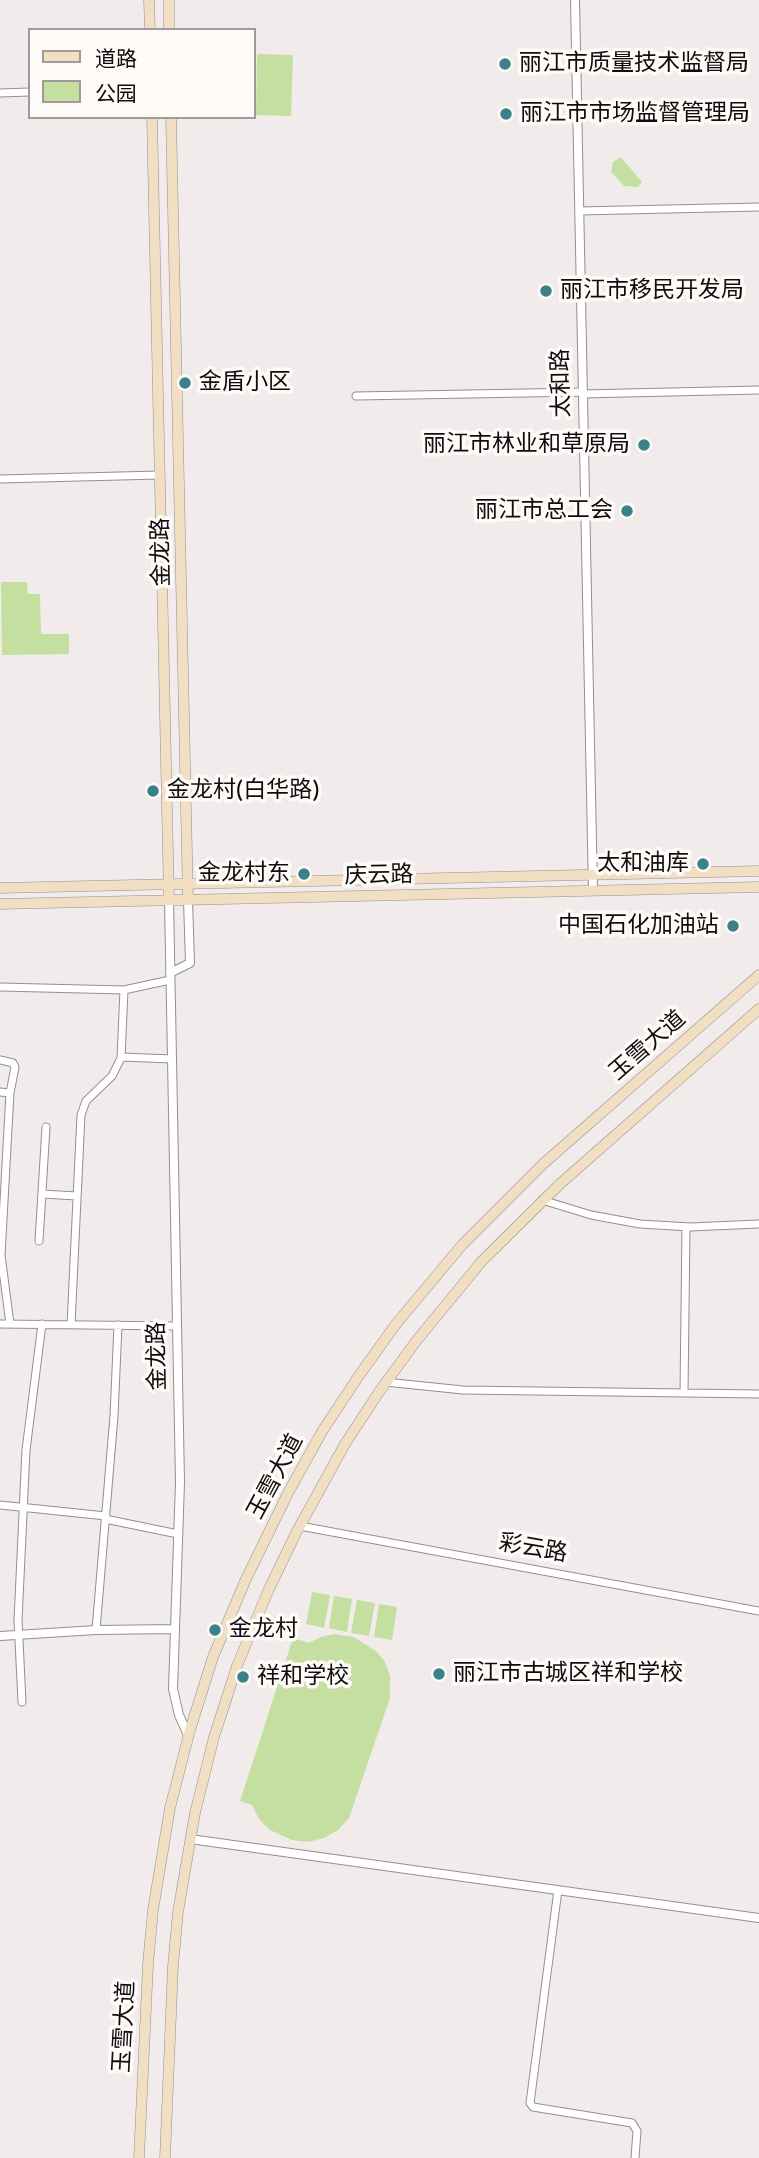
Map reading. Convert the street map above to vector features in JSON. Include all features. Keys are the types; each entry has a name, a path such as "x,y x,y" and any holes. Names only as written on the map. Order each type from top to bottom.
{"main road":[{"path":"149,0 150,28"},
{"path":"169,0 169,28"},
{"name":"金龙路","path":"152,119 169,900"},
{"name":"金龙路","path":"171,119 188,900"},
{"name":"庆云路","path":"0,888 759,871"},
{"name":"庆云路","path":"0,904 759,887"},
{"name":"玉雪大道","path":"139,2158 144,2018 153,1910 170,1808 188,1735 223,1633 273,1521 323,1430 383,1342 440,1271 506,1199 759,975"},
{"name":"玉雪大道","path":"165,2158 173,1966 178,1912 190,1839 208,1761 229,1691 269,1590 300,1526 345,1444 385,1382 460,1287 542,1200 759,1009"}],"street":[{"name":"太和路","path":"575,0 593,891"},
{"path":"0,93 28,92"},
{"path":"579,211 759,207"},
{"path":"356,396 759,390"},
{"path":"0,479 160,475"},
{"name":"金龙路","path":"169,900 180,1482 173,1689 179,1715 188,1735"},
{"name":"金龙路","path":"170,976 190,963 188,900"},
{"path":"0,987 124,990 170,976"},
{"path":"71,1325 82,1110 86,1101 112,1076 121,1057 124,990"},
{"path":"121,1057 172,1059"},
{"path":"0,1060 13,1063 15,1067 10,1093 3,1180 1,1255 10,1324"},
{"path":"0,1092 10,1093"},
{"path":"39,1241 46,1127"},
{"path":"42,1194 77,1196"},
{"path":"542,1200 626,1222 686,1227 759,1224"},
{"path":"684,1393 686,1227"},
{"path":"0,1324 176,1326"},
{"path":"22,1702 18,1635 26,1450 42,1324"},
{"path":"96,1630 114,1416 118,1325"},
{"path":"385,1382 463,1390 759,1394"},
{"path":"0,1505 106,1518 178,1534"},
{"name":"彩云路","path":"300,1526 759,1611"},
{"path":"0,1636 96,1630 174,1629"},
{"path":"190,1839 759,1918"},
{"path":"558,1890 530,2103 533,2107 629,2121 637,2131 635,2158"}],"green space":[{"path":"257,54 293,55 291,116 256,115"},
{"path":"621,157 642,182 638,187 624,186 611,172 613,162"},
{"path":"1,582 27,582 28,594 40,594 41,634 69,634 69,654 2,655"},
{"path":"312,1592 330,1595 324,1628 306,1624"},
{"path":"334,1596 352,1599 347,1632 329,1628"},
{"path":"357,1600 375,1603 369,1636 351,1633"},
{"path":"379,1604 397,1607 392,1640 374,1637"},
{"path":"334,1634 354,1637 377,1652 385,1662 390,1676 390,1698 349,1818 338,1830 324,1838 308,1842 292,1840 270,1830 259,1819 252,1805 240,1801 293,1638 309,1643"}],"place":[{"name":"丽江市质量技术监督局","path":"505,64"},
{"name":"丽江市市场监督管理局","path":"506,114"},
{"name":"丽江市移民开发局","path":"546,291"},
{"name":"金盾小区","path":"185,383"},
{"name":"丽江市林业和草原局","path":"644,445"},
{"name":"丽江市总工会","path":"627,511"},
{"name":"金龙村(白华路)","path":"153,791"},
{"name":"太和油库","path":"703,864"},
{"name":"金龙村东","path":"304,874"},
{"name":"中国石化加油站","path":"733,926"},
{"name":"金龙村","path":"215,1630"},
{"name":"丽江市古城区祥和学校","path":"439,1674"},
{"name":"祥和学校","path":"243,1677"}]}
